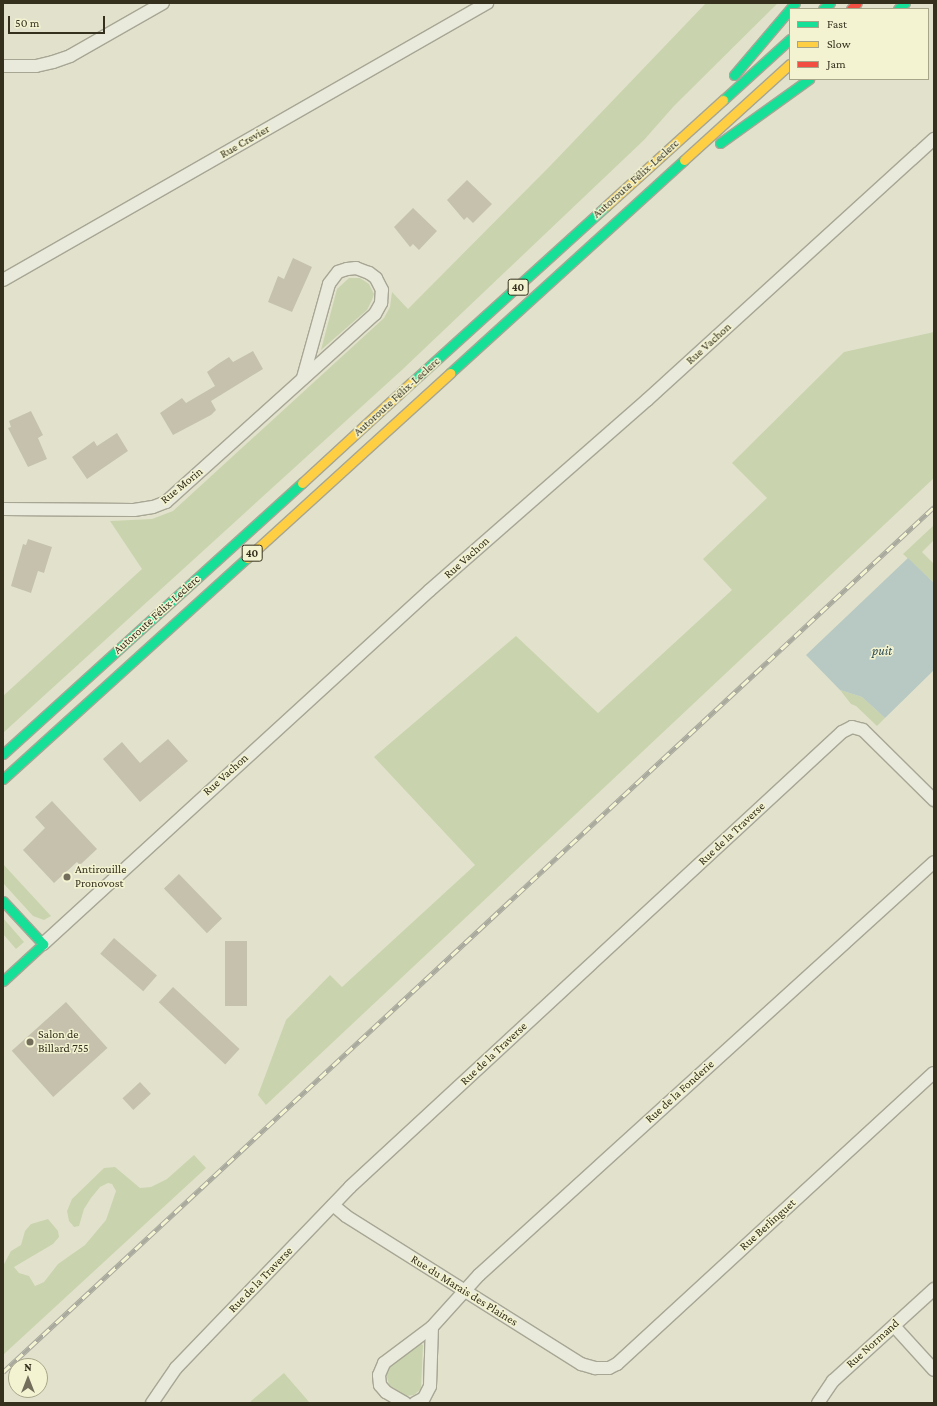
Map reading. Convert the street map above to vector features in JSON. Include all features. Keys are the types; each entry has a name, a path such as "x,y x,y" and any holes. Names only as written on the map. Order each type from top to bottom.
{"main road":[{"path":"680,140 789,10"},
{"name":"Autoroute Félix-Leclerc","path":"3,754 789,40"},
{"name":"Autoroute Félix-Leclerc","path":"3,779 789,65"},
{"path":"648,194 808,80"},
{"path":"3,900 43,944"},
{"name":"Rue Vachon","path":"3,981 43,944"}],"street":[{"path":"3,66 36,66 64,58 163,3"},
{"name":"Rue Crevier","path":"3,280 487,3"},
{"name":"Rue Vachon","path":"43,944 430,590 648,400 934,139"},
{"name":"Rue Morin","path":"3,509 134,510 162,504 370,319 380,307 381,286 369,273 361,269 346,269 338,272 329,284 303,378"},
{"name":"Rue de la Traverse","path":"152,1403 176,1368 333,1205 842,732 856,727 868,734 934,800"},
{"name":"Rue de la Fonderie","path":"405,1403 384,1390 379,1381 379,1372 387,1360 432,1327 464,1290 934,862"},
{"name":"Rue Berlinguet","path":"599,1369 617,1364 934,1074"},
{"name":"Rue du Marais des Plaines","path":"333,1205 346,1216 581,1364 599,1369"},
{"name":"Rue Normand","path":"818,1403 832,1381 934,1289"},
{"path":"894,1326 934,1370"},
{"path":"414,1403 424,1398 430,1386 432,1327"}],"green space":[{"path":"706,3 778,3 674,106 644,140 403,369 3,733 3,696 142,569 110,521 152,519 173,511 384,318 390,307 392,292 408,309 550,166"},
{"path":"349,278 360,278 369,284 374,294 372,300 367,310 321,350 337,289"},
{"path":"934,332 934,478 266,1105 258,1095 286,1020 330,975 342,987 475,865 374,757 516,636 598,713 732,590 703,559 767,498 732,463 844,352"},
{"path":"934,525 934,540 922,552 934,564 934,583 903,554"},
{"path":"840,690 862,697 885,718 877,726 856,706 851,704"},
{"path":"3,864 51,916 44,920 33,916 3,883"},
{"path":"3,918 24,942 16,949 3,934"},
{"path":"194,1155 206,1168 3,1355 3,1266 11,1251 21,1245 25,1231 31,1224 48,1219 58,1231 59,1237 53,1244 14,1267 19,1273 29,1276 35,1286 44,1282 58,1264 85,1245 106,1220 116,1191 112,1184 108,1183 100,1187 91,1198 84,1209 79,1226 74,1227 69,1221 67,1211 72,1199 104,1168 115,1167 140,1188 151,1187 167,1179"},
{"path":"419,1343 423,1345 421,1389 414,1395 406,1396 389,1385 386,1373 388,1368"},
{"path":"284,1373 310,1403 250,1403 251,1401"}],"water":[{"name":"puit","path":"908,558 934,583 934,670 885,718 862,697 840,690 806,655"}],"building":[{"path":"467,180 492,204 473,223 467,217 464,220 447,200"},
{"path":"413,208 437,231 419,250 413,244 410,247 394,227"},
{"path":"293,258 312,267 292,312 268,302 278,276 284,279"},
{"path":"253,351 263,369 211,401 216,410 211,415 173,435 160,413 182,398 186,403 215,386 207,372 218,364 229,357 233,362"},
{"path":"31,411 43,435 38,438 47,459 28,467 8,428 11,427 9,421"},
{"path":"117,433 128,451 87,479 72,457 94,441 97,446"},
{"path":"28,539 52,547 44,573 38,571 31,593 11,586 23,544 26,545"},
{"path":"168,739 188,761 140,802 103,759 122,742 140,763"},
{"path":"52,801 97,849 80,865 77,862 54,883 23,850 45,828 35,817"},
{"path":"179,874 222,919 207,933 164,889"},
{"path":"114,938 157,975 143,991 100,954"},
{"path":"225,941 247,941 247,1006 225,1006"},
{"path":"173,987 240,1049 225,1064 159,1002"},
{"path":"66,1002 107,1048 53,1097 12,1051"},
{"path":"140,1082 151,1094 133,1110 122,1098"}],"railway":[{"path":"3,1372 934,507"}],"traffic: fast":[{"path":"791,8 795,3"},
{"path":"824,8 830,3"},
{"path":"899,8 905,3"},
{"path":"734,75 789,10"},
{"path":"723,100 789,40"},
{"path":"720,143 808,80"},
{"path":"450,373 684,160"},
{"path":"412,382 606,206"},
{"path":"3,754 302,483"},
{"path":"3,779 247,558"},
{"path":"3,901 43,944 3,981"}],"traffic: slow":[{"path":"684,160 789,65"},
{"path":"606,206 723,100"},
{"path":"247,558 450,373"},
{"path":"302,483 412,382"}],"traffic: jam":[{"path":"852,8 857,3"}],"place":[{"name":"Antirouille Pronovost","path":"67,877"},
{"name":"Salon de Billard 755","path":"30,1042"}]}
